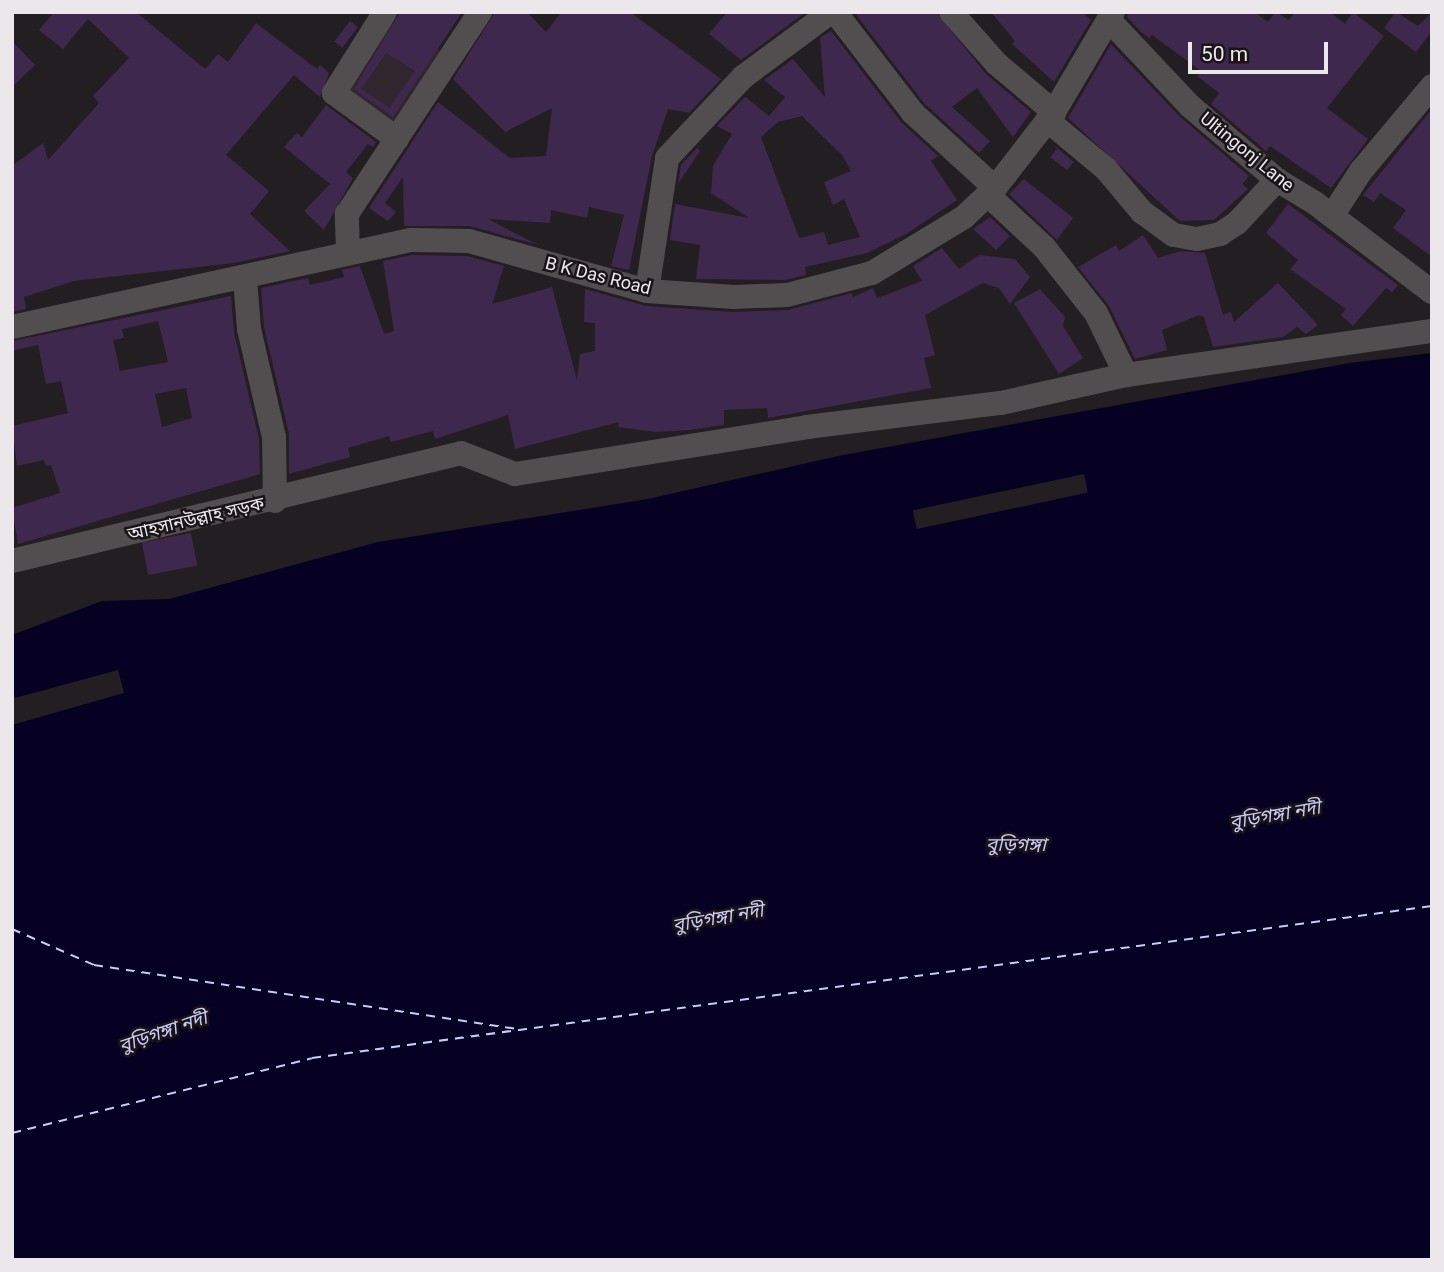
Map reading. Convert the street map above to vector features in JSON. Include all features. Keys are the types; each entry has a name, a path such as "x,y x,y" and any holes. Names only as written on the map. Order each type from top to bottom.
{"street":[{"path":"385,12 334,93 337,99 397,139"},
{"path":"348,251 347,214 480,12"},
{"path":"647,291 667,158 743,77 833,12 913,113 1044,247 1096,313 1126,375"},
{"path":"951,12 997,64 1106,169 1142,212 1174,235 1197,239 1220,233 1237,223 1277,180"},
{"name":"B K Das Road","path":"12,327 244,279 348,251 411,240 469,241 647,291 734,297 787,295 872,272 927,242 992,192 1051,116 1111,17"},
{"name":"Ultingonj Lane","path":"1111,17 1190,106 1277,180 1332,216 1432,292"},
{"path":"1332,216 1362,171 1432,86"},
{"path":"244,279 249,329 274,437 275,501"},
{"name":"আহসানউল্লাহ সড়ক","path":"12,561 275,501 378,472 461,453 515,474 807,427 1001,403 1126,375 1432,331"}],"shaded area":[{"path":"384,18 446,54 403,129 340,93"}],"water":[{"name":"বুড়িগঙ্গা","path":"1432,353 1432,1260 12,1260 12,635 102,601 169,599 378,542 648,499 838,456 1349,363"}],"pier":[{"path":"1084,474 1088,493 917,529 913,510"},
{"path":"118,670 124,693 12,725 12,687 15,698"}],"building":[{"path":"54,12 136,12 205,69 218,54 228,62 256,23 317,69 320,65 329,73 320,97 294,75 226,155 269,191 250,214 290,251 234,263 74,281 24,297 26,309 12,312 12,166 43,143 48,160 99,103 93,96 129,58 88,19 63,49 39,30"},
{"path":"400,12 462,12 393,117 354,89","holes":["386,53 415,71 389,108 361,89"]},
{"path":"495,12 527,12 546,32 562,12 630,12 721,79 689,113 668,109 652,156 629,270 611,266 624,215 589,207 587,218 551,210 550,223 488,219 538,245 470,226 404,226 403,177 385,203 396,212 388,221 369,208 438,102 510,158 546,156 552,108 505,132 453,79"},
{"path":"727,12 806,12 741,60 709,34"},
{"path":"854,12 936,12 986,74 1031,112 1013,137 977,88 952,107 990,141 979,153 924,103"},
{"path":"991,12 1082,12 1091,20 1054,82 1012,44 1015,41"},
{"path":"1128,12 1254,12 1268,22 1275,12 1289,20 1295,12 1330,12 1345,24 1353,12 1384,36 1327,108 1368,139 1331,188 1270,146 1266,151 1211,104 1219,93 1197,76 1201,71 1152,35 1149,38 1141,32 1127,17"},
{"path":"1396,12 1418,26 1432,12 1432,31 1416,52 1384,28"},
{"path":"350,21 358,27 342,48 334,42"},
{"path":"831,31 901,122 938,156 931,161 957,200 906,234 867,253 805,267 806,275 785,280 696,279 700,245 670,240 675,204 749,218 711,193 713,166 732,134 717,126 745,97 769,116 785,97 764,80 793,59 825,97 820,38","holes":["802,116 842,155 851,171 824,182 833,205 844,199 860,237 828,245 824,232 800,238 761,137 778,122"]},
{"path":"12,41 35,65 12,87"},
{"path":"1111,44 1179,116 1249,176 1242,184 1248,189 1214,220 1180,221 1068,118"},
{"path":"326,105 376,142 373,147 368,144 346,172 353,178 324,230 304,211 330,184 284,147 297,133 302,137"},
{"path":"1432,109 1432,257 1393,228 1406,210 1380,193 1374,202 1363,195"},
{"path":"1054,145 1074,162 1067,170 1050,157 1057,149"},
{"path":"697,148 700,151 678,184 681,165"},
{"path":"1024,179 1073,218 1057,240 1009,194"},
{"path":"1288,204 1398,285 1392,292 1386,288 1353,326 1341,315 1346,309 1290,269 1298,260 1266,233"},
{"path":"990,217 1010,236 996,250 973,229"},
{"path":"1143,235 1158,258 1181,251 1205,253 1223,315 1231,312 1234,322 1278,283 1318,325 1306,334 1297,327 1283,337 1213,347 1204,317 1199,315 1162,330 1167,350 1135,359 1109,306 1078,267 1116,245 1119,251"},
{"path":"942,248 959,269 979,255 1015,259 1030,277 1010,304 999,288 983,283 925,315 935,355 924,358 931,388 768,418 767,408 724,410 724,425 690,430 656,432 618,427 619,422 515,449 508,415 435,439 433,431 391,442 389,436 348,448 350,457 289,474 289,434 264,327 261,288 308,278 310,285 344,277 342,270 360,266 384,334 394,331 383,261 412,255 467,256 504,266 492,304 552,287 577,380 580,354 595,351 595,323 584,322 585,289 646,306 733,312 788,310 852,293 853,297 873,288 877,298 922,281 913,266"},
{"path":"1040,289 1065,317 1063,326 1083,358 1059,374 1014,303"},
{"path":"231,296 234,332 259,439 260,474 18,544 12,508 60,493 51,465 46,466 44,460 17,466 12,426 68,413 61,381 46,384 38,345 12,351 12,341","holes":["158,321 168,362 120,371 113,340 124,338 122,329","186,388 192,418 162,427 155,394"]},
{"path":"191,533 197,565 148,575 142,543"}],"ferry route":[{"path":"12,1133 312,1058 1432,906"},
{"path":"12,929 94,965 517,1029"}],"water label":[{"name":"বুড়িগঙ্গা নদী","path":"1275,815"},
{"name":"বুড়িগঙ্গা নদী","path":"718,918"},
{"name":"বুড়িগঙ্গা নদী","path":"163,1032"}]}
